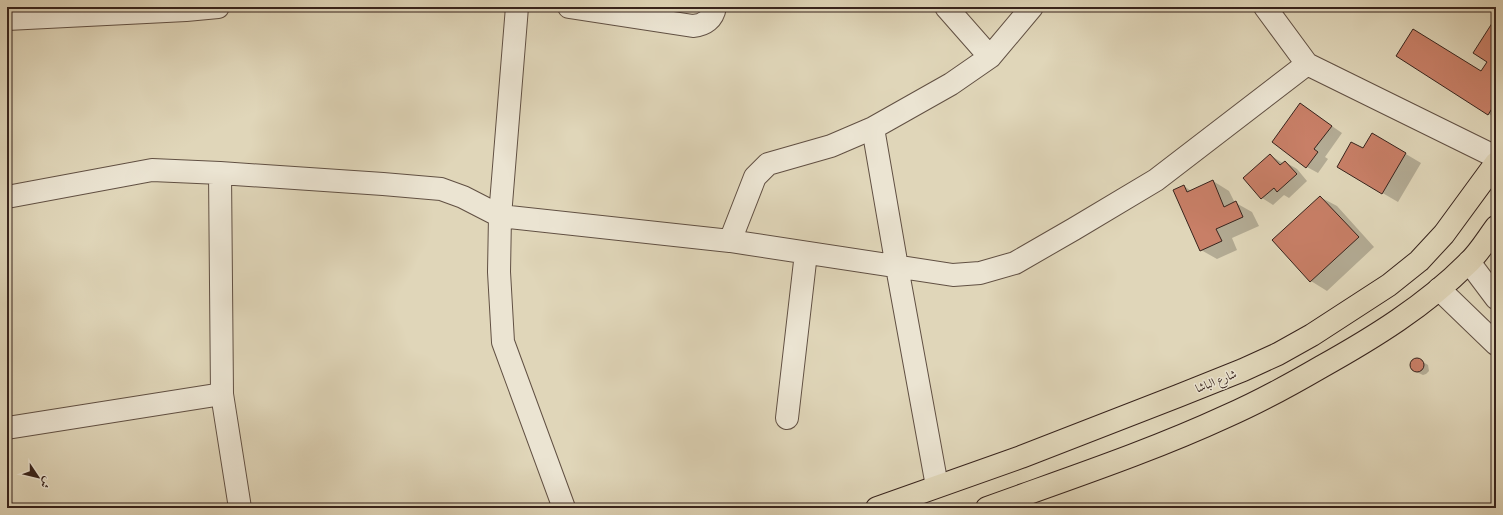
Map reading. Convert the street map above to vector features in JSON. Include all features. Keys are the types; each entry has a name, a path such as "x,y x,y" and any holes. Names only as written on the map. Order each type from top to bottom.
{"main road":[{"name":"شارع الباشا","path":"877,508 1028,454 1243,370 1278,354 1312,335 1389,285 1419,261 1444,234 1496,164"},
{"path":"987,508 1162,444 1227,416 1280,390 1342,356 1382,331 1440,289 1469,262 1496,227"}],"street":[{"path":"7,19 218,7"},
{"path":"517,7 500,216 499,272 503,342 564,508"},
{"path":"569,7 693,26 706,23 711,18 715,7"},
{"path":"946,7 990,57"},
{"path":"730,241 755,177 768,164 832,146 873,128 951,84 990,57 1032,7"},
{"path":"1265,7 1307,64 1496,157"},
{"path":"7,197 152,170 383,184 441,189 463,197 500,216 730,241 953,275 980,273 1015,263 1156,180 1307,64"},
{"path":"873,128 937,486"},
{"path":"220,173 222,394 240,508"},
{"path":"787,418 806,253"},
{"path":"1469,262 1496,298"},
{"path":"1440,289 1496,344"},
{"path":"7,428 222,394"}],"building":[{"path":"1496,17 1496,102 1488,115 1396,56 1413,29 1481,71 1487,62 1473,53"},
{"path":"1300,103 1332,126 1314,149 1318,152 1306,168 1272,142"},
{"path":"1372,133 1406,153 1382,194 1337,167 1351,142 1363,148"},
{"path":"1270,154 1280,165 1285,161 1297,174 1277,192 1274,188 1261,199 1243,178"},
{"path":"1213,180 1224,207 1236,201 1243,217 1216,229 1222,241 1200,251 1173,190 1184,185 1187,192"},
{"path":"1320,196 1359,237 1310,282 1272,240"},
{"path":"1414,358 1420,358 1424,362 1424,368 1420,372 1414,372 1410,368 1410,362"}]}
